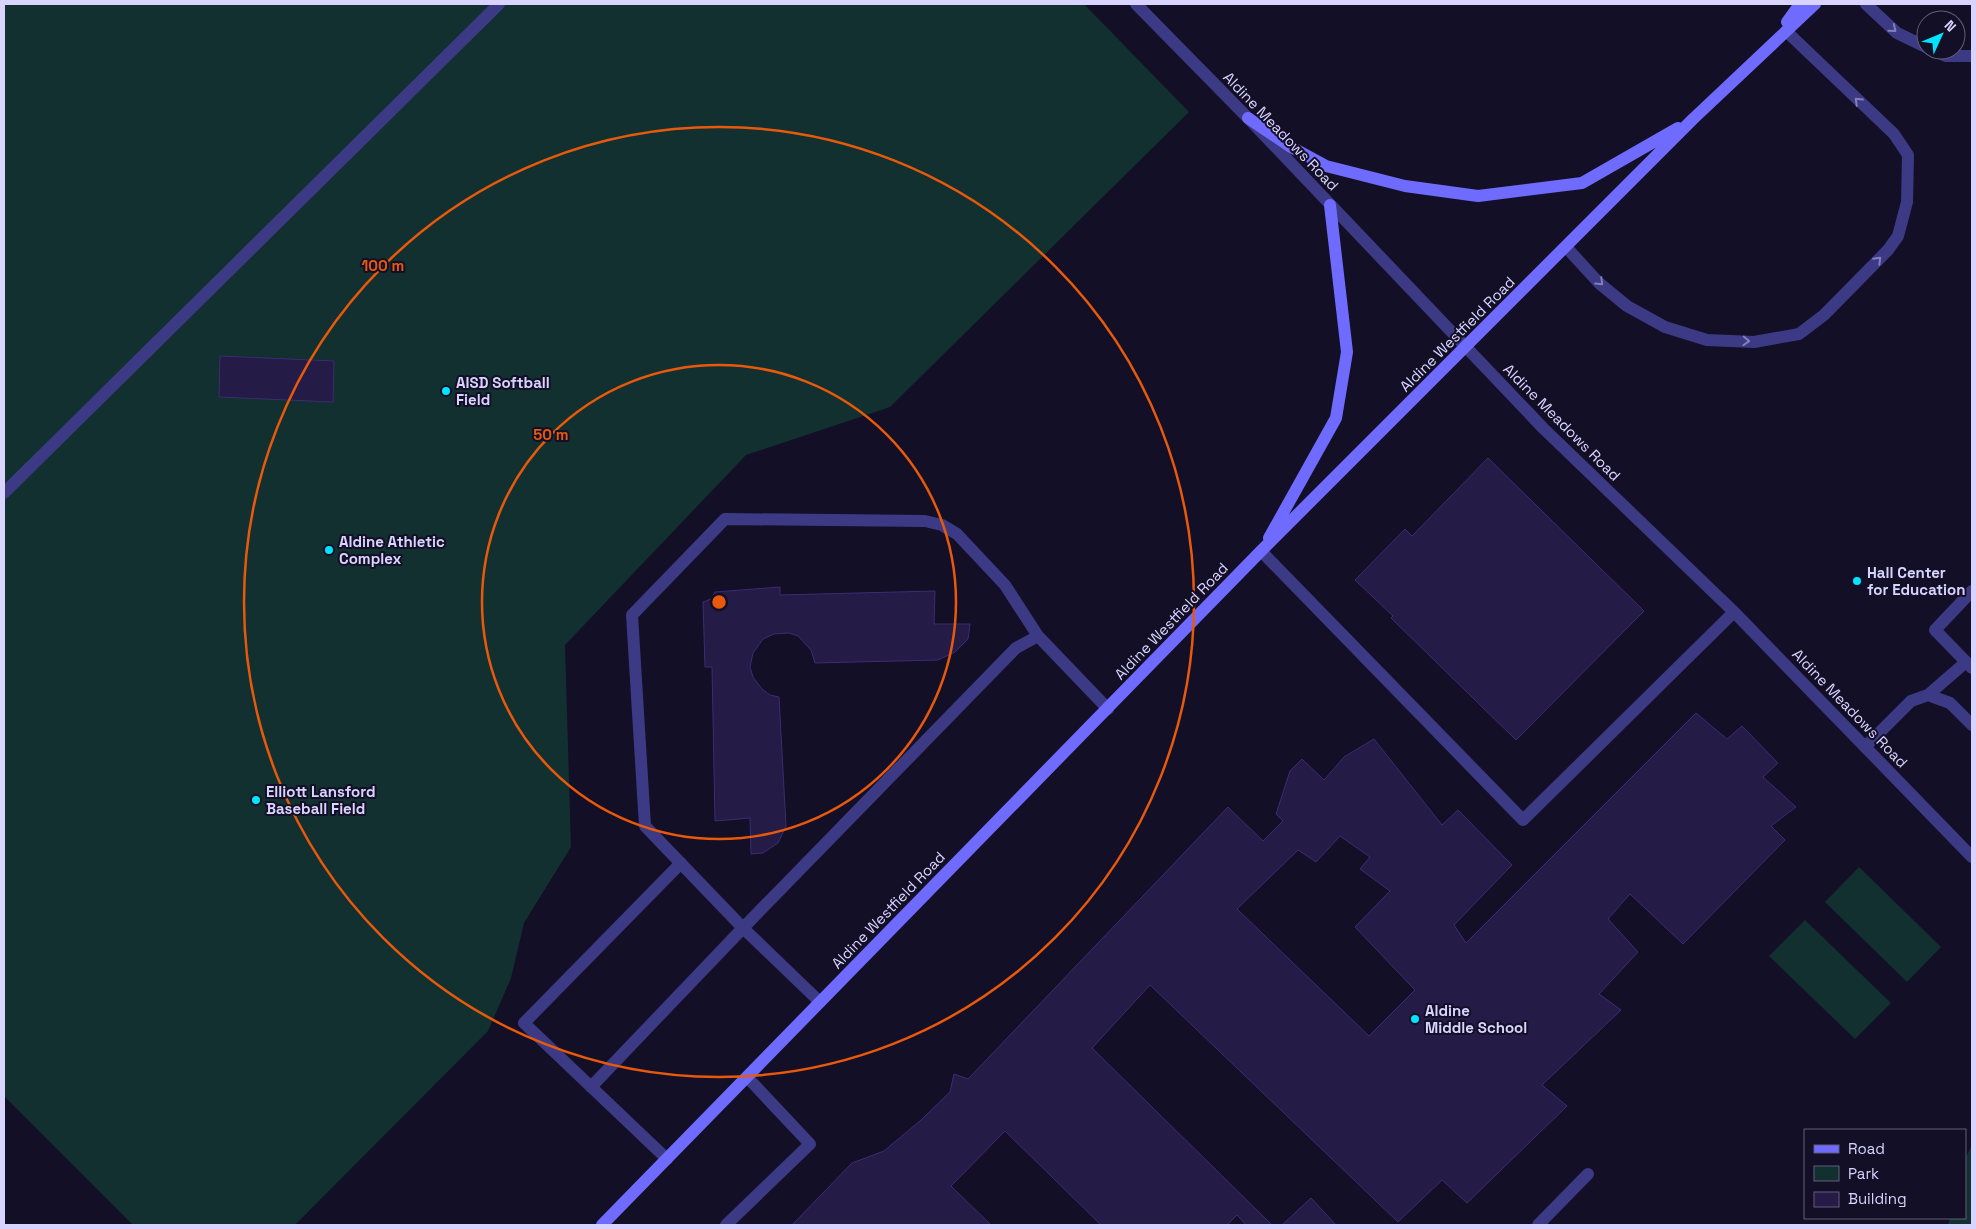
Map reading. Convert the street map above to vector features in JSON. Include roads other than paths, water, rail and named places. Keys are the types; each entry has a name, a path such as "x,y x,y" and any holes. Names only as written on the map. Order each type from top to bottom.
{"main road":[{"name":"Aldine Westfield Road","path":"1770,46 1800,4"},
{"name":"Aldine Westfield Road","path":"602,1225 1261,551 1693,119 1815,4"},
{"path":"1248,118 1291,147 1326,166 1406,186 1478,196 1582,183 1693,119"},
{"path":"1261,551 1336,418 1347,352 1330,205"}],"street":[{"path":"4,493 499,4"},
{"name":"Aldine Meadows Road","path":"1136,4 1248,118 1543,428 1734,612 1972,857"},
{"path":"1866,4 1897,33 1916,42"},
{"path":"1566,247 1599,283 1627,306 1665,327 1707,340 1754,342 1799,334 1824,315 1888,250 1898,236 1906,202 1908,155 1894,134 1786,31"},
{"path":"820,1002 743,928 645,826 632,615 724,519 925,521 942,524 957,534 1005,585 1038,636 1108,709"},
{"path":"1261,551 1523,820 1734,612"},
{"path":"1865,747 1911,701 1928,695 1969,665 1935,630 1972,591"},
{"path":"591,1087 1016,648 1038,636"},
{"path":"1928,695 1950,703 1972,726"},
{"path":"667,1160 524,1023 681,863"},
{"path":"726,1225 810,1144 747,1077"},
{"path":"1538,1225 1588,1174"}],"place":[{"name":"AISD Softball Field","path":"446,391"},
{"name":"Aldine Athletic Complex","path":"329,550"},
{"name":"Hall Center for Education","path":"1857,581"},
{"name":"Elliott Lansford Baseball Field","path":"256,800"},
{"name":"Aldine Middle School","path":"1415,1019"}]}
